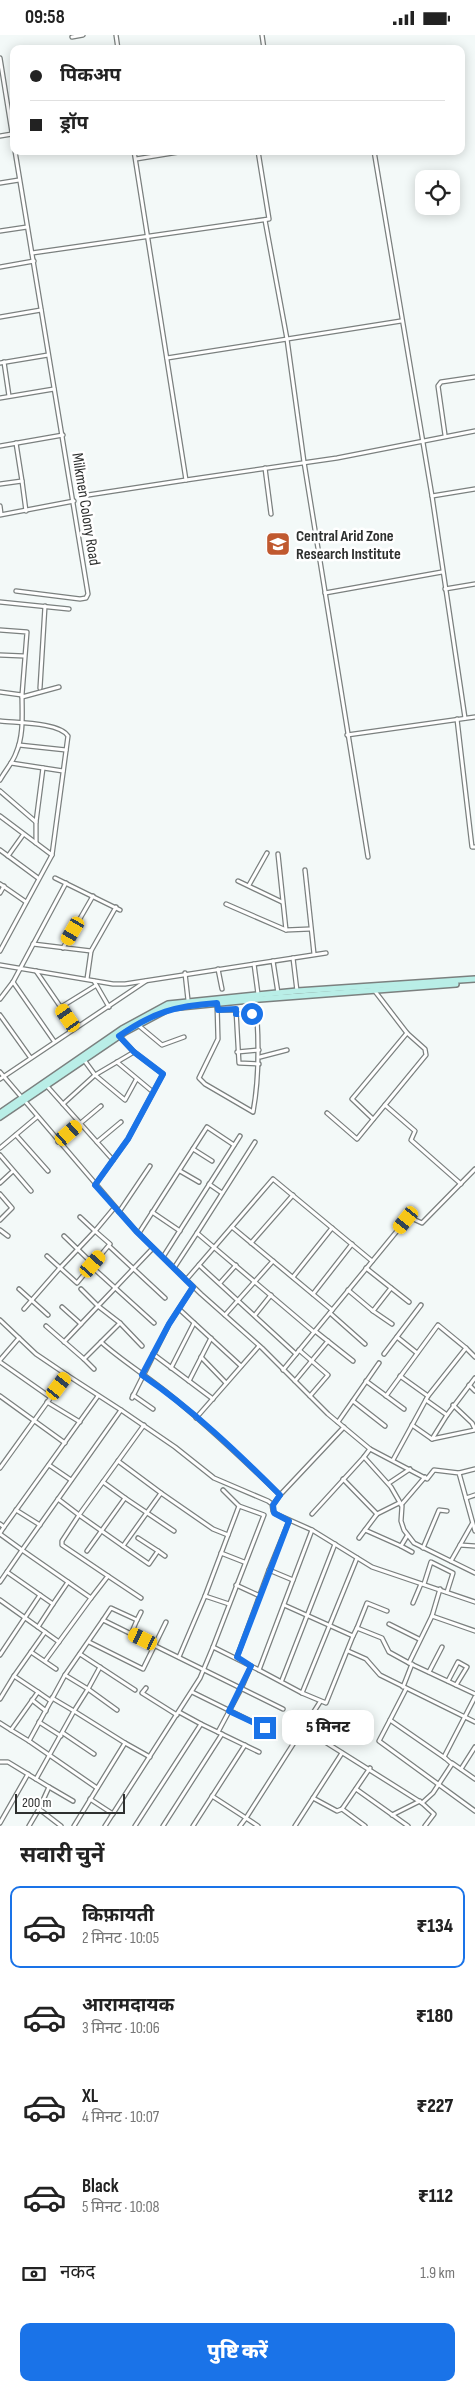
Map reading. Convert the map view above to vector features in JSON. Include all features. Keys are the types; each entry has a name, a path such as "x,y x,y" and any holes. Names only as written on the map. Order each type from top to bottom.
{"main road":[{"path":"0,1117 21,1099 83,1059 138,1024 170,1008 297,991 475,981"},
{"path":"0,1113 148,1013 168,1004 188,1000 258,994 278,995 374,990 475,981"}],"street":[{"path":"72,37 83,35"},
{"path":"0,59 10,122"},
{"path":"0,101 6,99"},
{"path":"0,317 41,310 16,155"},
{"path":"135,155 186,480"},
{"path":"136,159 160,155"},
{"path":"32,253 148,238 269,219 259,155"},
{"path":"375,155 401,321 432,496 444,589 465,718"},
{"path":"0,183 19,180"},
{"path":"265,220 287,339 304,462 368,857"},
{"path":"0,231 28,227"},
{"path":"0,267 34,261"},
{"name":"Milkmen Colony Road","path":"16,591 86,598 88,594 41,310"},
{"path":"167,358 401,321"},
{"path":"9,397 2,362 48,355"},
{"path":"445,435 438,386 441,383 475,377"},
{"path":"0,398 54,389"},
{"path":"88,495 337,458 445,435 475,431"},
{"path":"0,446 63,435"},
{"path":"16,443 26,511"},
{"path":"265,468 271,513"},
{"path":"0,484 22,481"},
{"path":"432,496 475,489"},
{"path":"0,506 1,515 74,501"},
{"path":"325,593 442,572"},
{"path":"444,589 475,584"},
{"path":"0,602 69,609"},
{"path":"40,688 45,607"},
{"path":"0,630 27,633 19,745 11,763 0,780"},
{"path":"0,655 24,657"},
{"path":"0,692 22,696 59,687"},
{"path":"347,735 475,717"},
{"path":"457,719 472,847 475,847"},
{"path":"0,721 50,726 64,732 68,736 52,855 0,951"},
{"path":"19,745 66,750"},
{"path":"11,763 63,771"},
{"path":"36,844 36,822 43,768"},
{"path":"0,791 36,822"},
{"path":"0,816 52,855"},
{"path":"8,856 23,835"},
{"path":"1,852 38,878"},
{"path":"248,885 267,853"},
{"path":"278,854 286,930"},
{"path":"305,870 314,954"},
{"path":"55,878 120,910"},
{"path":"238,881 282,903"},
{"path":"0,883 26,902"},
{"path":"0,999 20,968 66,883"},
{"path":"0,893 4,887"},
{"path":"63,948 93,896"},
{"path":"226,904 286,930 310,929"},
{"path":"88,979 91,951 116,907"},
{"path":"33,944 91,951"},
{"path":"0,965 113,984 146,981 185,973 326,953"},
{"path":"293,958 297,991"},
{"path":"273,961 278,995"},
{"path":"254,964 258,994"},
{"path":"218,969 222,989"},
{"path":"35,971 75,1028"},
{"path":"185,973 188,1000"},
{"path":"94,981 95,986 109,1007"},
{"path":"2,1078 30,1057 146,981"},
{"path":"12,982 54,1041"},
{"path":"61,1007 95,986"},
{"path":"327,1113 357,1139 426,1053 407,1033 374,990"},
{"path":"217,1003 218,1039 199,1078 204,1084 254,1112 260,1064 257,1019"},
{"path":"218,1010 236,1009 237,1052 240,1063 260,1064"},
{"path":"236,1014 252,1014"},
{"path":"0,1015 30,1057"},
{"path":"138,1024 162,1045 184,1037"},
{"path":"373,1119 352,1099 407,1033"},
{"path":"95,1185 128,1139 163,1074 134,1052 119,1036"},
{"path":"237,1052 259,1050"},
{"path":"260,1057 287,1050"},
{"path":"63,1104 95,1075 134,1052"},
{"path":"83,1059 95,1075 125,1100 136,1080"},
{"path":"117,1062 136,1080 153,1092"},
{"path":"0,1072 2,1078 95,1185 153,1248 193,1287 259,1345 338,1422 370,1449 393,1459 426,1479 434,1470 459,1473 475,1469"},
{"path":"46,1084 113,1159"},
{"path":"385,1105 415,1131 412,1140 460,1184"},
{"path":"58,1142 101,1106"},
{"path":"0,1148 37,1117"},
{"path":"97,1142 121,1122"},
{"path":"139,1233 207,1127 234,1145"},
{"path":"16,1135 48,1171"},
{"path":"162,1257 240,1136"},
{"path":"174,1268 255,1142"},
{"path":"193,1149 212,1161"},
{"path":"0,1155 30,1191"},
{"path":"119,1212 150,1166"},
{"path":"283,1370 406,1220 411,1218 422,1223 475,1169"},
{"path":"0,1183 14,1171"},
{"path":"180,1171 199,1182"},
{"path":"186,1280 273,1179 372,1261"},
{"path":"209,1184 222,1193"},
{"path":"0,1194 12,1208 0,1220"},
{"path":"251,1243 293,1195"},
{"path":"24,1309 115,1207"},
{"path":"152,1212 180,1231"},
{"path":"80,1217 165,1298"},
{"path":"232,1227 313,1294 365,1344"},
{"path":"293,1277 332,1228"},
{"path":"0,1230 8,1236"},
{"path":"197,1233 353,1361"},
{"path":"64,1237 115,1288 154,1323"},
{"path":"313,1294 352,1244"},
{"path":"47,1256 77,1283 109,1246"},
{"path":"64,1342 153,1248"},
{"path":"224,1315 273,1261"},
{"path":"199,1265 296,1354"},
{"path":"220,1283 236,1265"},
{"path":"366,1268 409,1302"},
{"path":"153,1409 132,1396 153,1354 193,1287"},
{"path":"373,1311 391,1288"},
{"path":"19,1289 48,1315"},
{"path":"81,1289 98,1306 120,1323 142,1346"},
{"path":"348,1290 392,1324"},
{"path":"255,1315 271,1295"},
{"path":"384,1354 421,1305"},
{"path":"62,1307 82,1324"},
{"path":"179,1309 241,1366"},
{"path":"0,1320 36,1354 144,1425 214,1478 274,1504"},
{"path":"84,1359 120,1323"},
{"path":"172,1368 194,1323"},
{"path":"386,1396 438,1325 475,1357"},
{"path":"46,1326 94,1369"},
{"path":"397,1337 417,1353"},
{"path":"19,1338 0,1361 50,1397"},
{"path":"189,1381 211,1338"},
{"path":"295,1381 328,1341"},
{"path":"101,1342 165,1391 246,1461 279,1496"},
{"path":"196,1418 259,1345"},
{"path":"393,1459 427,1398 466,1348"},
{"path":"299,1350 328,1375 310,1396"},
{"path":"153,1354 213,1399"},
{"path":"201,1357 226,1383"},
{"path":"338,1422 379,1363"},
{"path":"0,1468 67,1375"},
{"path":"400,1376 447,1415"},
{"path":"432,1439 453,1405 475,1378"},
{"path":"366,1381 404,1409"},
{"path":"469,1385 475,1391"},
{"path":"0,1396 65,1443"},
{"path":"91,1599 0,1533 2,1525 16,1510 98,1396"},
{"path":"47,1401 80,1422"},
{"path":"353,1401 385,1426"},
{"path":"453,1405 472,1423 475,1435"},
{"path":"0,1582 121,1411"},
{"path":"141,1598 61,1544 144,1425"},
{"path":"412,1425 432,1439 475,1429"},
{"path":"105,1826 192,1692 204,1669 244,1562 264,1515 272,1511 279,1496 344,1427"},
{"path":"312,1513 370,1449"},
{"path":"364,1457 389,1483 400,1504 401,1521 407,1536 423,1548 475,1573"},
{"path":"118,1461 213,1529 228,1535"},
{"path":"49,1465 71,1480"},
{"path":"389,1483 410,1469"},
{"path":"459,1473 475,1531"},
{"path":"360,1538 377,1514 400,1504 424,1477"},
{"path":"343,1479 377,1514"},
{"path":"103,1482 174,1531"},
{"path":"223,1490 239,1505 264,1515"},
{"path":"123,1546 161,1493"},
{"path":"466,1497 475,1495"},
{"path":"87,1551 125,1498"},
{"path":"58,1499 149,1564 158,1551"},
{"path":"179,1657 205,1596 239,1505"},
{"path":"423,1548 438,1511 441,1509 447,1511"},
{"path":"16,1510 40,1525"},
{"path":"272,1511 289,1521 312,1530 372,1567 475,1602"},
{"path":"237,1657 289,1521"},
{"path":"451,1561 474,1523"},
{"path":"259,1670 312,1530"},
{"path":"365,1530 412,1552"},
{"path":"401,1546 407,1536"},
{"path":"138,1538 165,1556"},
{"path":"282,1680 335,1544"},
{"path":"460,1545 475,1546"},
{"path":"221,1553 244,1562"},
{"path":"302,1693 357,1558"},
{"path":"414,1603 431,1562 453,1573 447,1592"},
{"path":"269,1570 293,1580"},
{"path":"7,1572 54,1604"},
{"path":"45,1661 108,1576"},
{"path":"38,1627 68,1582"},
{"path":"236,1585 260,1596"},
{"path":"440,1589 432,1616 419,1639 404,1688 390,1720 378,1741 475,1811"},
{"path":"0,1655 40,1595"},
{"path":"205,1596 228,1605"},
{"path":"0,1600 60,1642"},
{"path":"213,1647 282,1680 320,1702 326,1703 367,1603 387,1611"},
{"path":"284,1605 353,1636"},
{"path":"29,1741 65,1675 111,1609 137,1620"},
{"path":"131,1633 141,1612"},
{"path":"432,1616 475,1631"},
{"path":"104,1620 283,1709"},
{"path":"88,1642 143,1669 166,1623"},
{"path":"388,1624 419,1639"},
{"path":"357,1628 382,1638 389,1652 475,1695 444,1757 452,1764 438,1785 430,1796 421,1802 392,1815"},
{"path":"0,1699 45,1632"},
{"path":"429,1672 442,1647"},
{"path":"348,1651 366,1659 380,1675 475,1722"},
{"path":"31,1652 56,1669"},
{"path":"80,1654 135,1690"},
{"path":"448,1681 458,1662 467,1667 456,1685"},
{"path":"218,1732 251,1666"},
{"path":"36,1779 100,1667"},
{"path":"65,1675 117,1710"},
{"path":"14,1676 150,1757"},
{"path":"146,1688 142,1693 178,1714 259,1752"},
{"path":"11,1730 38,1692"},
{"path":"192,1692 265,1728"},
{"path":"32,1701 46,1711"},
{"path":"240,1826 320,1702"},
{"path":"287,1718 342,1753 370,1768 421,1802 434,1814 425,1826"},
{"path":"390,1720 475,1779"},
{"path":"39,1722 94,1754"},
{"path":"0,1723 97,1788"},
{"path":"135,1826 201,1724"},
{"path":"163,1826 222,1734"},
{"path":"74,1826 125,1743"},
{"path":"193,1826 245,1745"},
{"path":"461,1769 475,1747"},
{"path":"295,1826 342,1753"},
{"path":"0,1762 8,1762 73,1801"},
{"path":"313,1798 336,1811 342,1809 370,1768"},
{"path":"0,1823 28,1774"},
{"path":"29,1826 49,1787"},
{"path":"356,1789 408,1826"},
{"path":"212,1796 258,1826"},
{"path":"90,1799 113,1814"},
{"path":"39,1809 61,1826"},
{"path":"342,1809 365,1826"}],"place":[{"name":"Central Arid Zone Research Institute","path":"278,544"}],"route":[{"path":"252,1014 236,1014 236,1009 218,1010 217,1003 177,1007 153,1015 119,1036 134,1052 163,1074 128,1139 95,1185 136,1231 193,1287 169,1324 142,1375 165,1391 246,1461 280,1495 272,1510 289,1521 237,1657 251,1666 229,1711 265,1728"}]}
